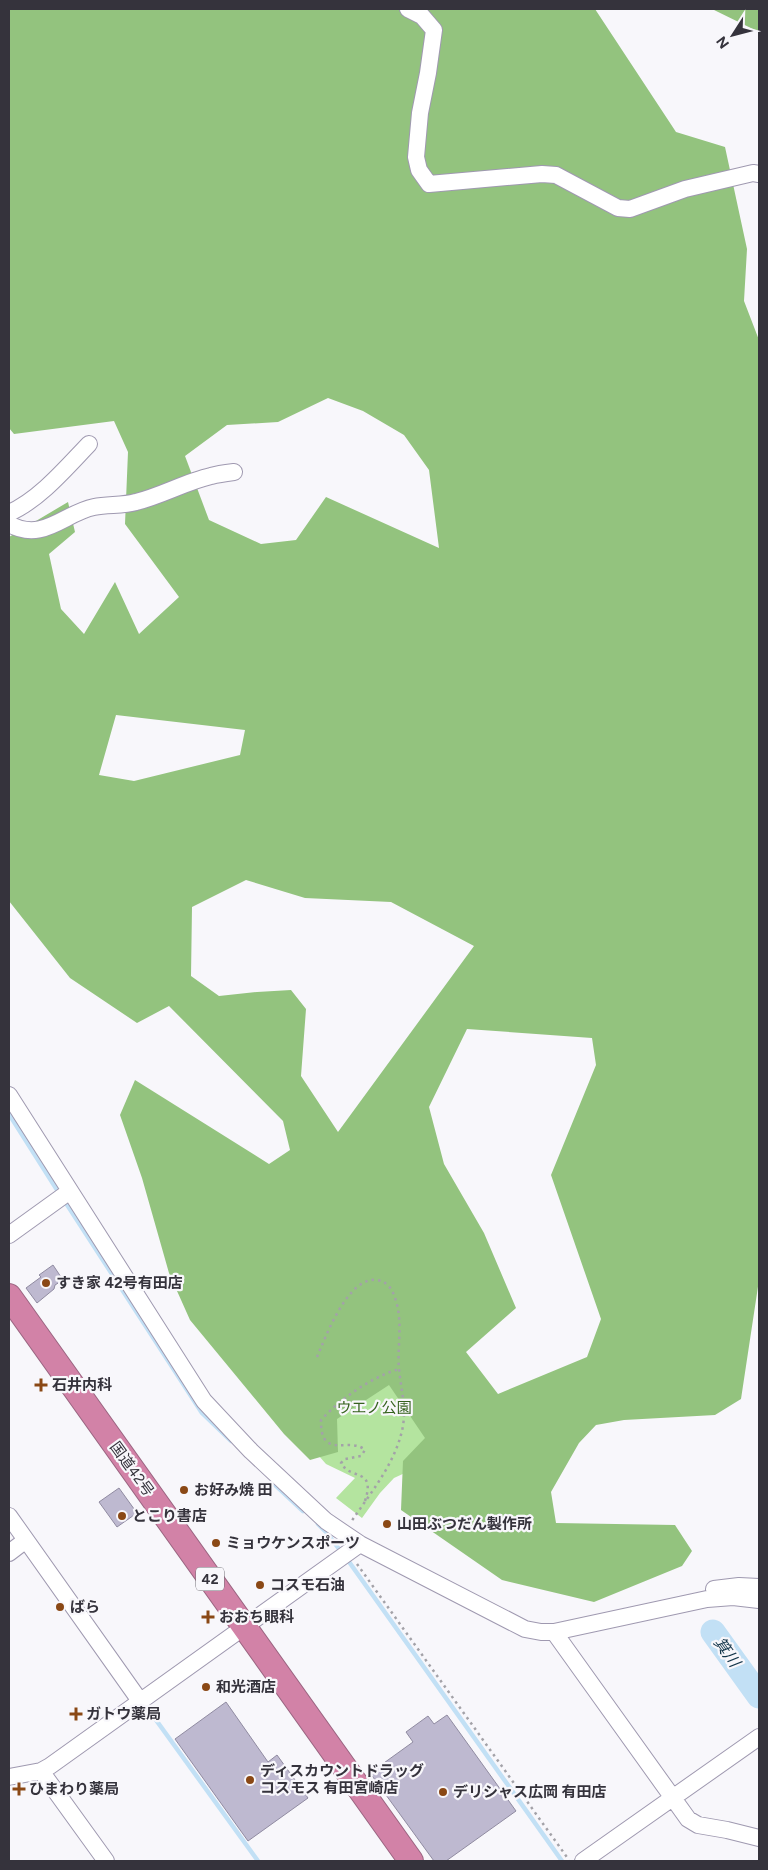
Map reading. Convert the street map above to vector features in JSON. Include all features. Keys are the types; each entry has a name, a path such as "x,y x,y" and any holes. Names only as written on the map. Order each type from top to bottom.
{"highway":[{"name":"国道42号","path":"9,1296 411,1861"}],"street":[{"path":"408,9 422,16 434,30 420,113 416,157 419,170 429,184 542,174 556,175 618,208 630,209 685,189 753,173 759,174"},
{"path":"9,513 35,498 89,444"},
{"path":"9,524 22,530 37,530 61,523 95,507 121,506 137,502 210,476 234,472"},
{"path":"9,1095 204,1401 251,1451 326,1521 344,1534 354,1548 534,1632 554,1632 671,1606 722,1598 759,1600"},
{"path":"9,1235 70,1191"},
{"path":"9,1516 140,1701"},
{"path":"9,1553 26,1540"},
{"path":"9,1777 41,1771 50,1766 354,1548"},
{"path":"671,1606 719,1588 759,1587"},
{"path":"554,1632 693,1823 759,1838"},
{"path":"583,1861 759,1737"},
{"path":"41,1771 106,1861"}],"path":[{"path":"317,1356 344,1302 363,1283 375,1280 384,1282 391,1289 400,1328 399,1369 404,1410 402,1428 388,1467 344,1534"},
{"path":"364,1504 368,1484 366,1479 347,1470 341,1463 345,1459 361,1456 365,1450 360,1446 338,1446 331,1444 324,1437 321,1430 321,1420 328,1412 365,1384 384,1373 399,1369"},
{"path":"354,1548 570,1861"}],"green space":[{"path":"9,9 595,9 676,132 725,147 747,249 744,301 759,340 759,1280 741,1399 715,1415 624,1420 596,1425 579,1443 551,1492 556,1523 675,1525 692,1551 682,1566 594,1602 502,1580 401,1510 403,1461 425,1438 389,1385 337,1419 338,1452 310,1460 284,1434 190,1320 169,1273 142,1178 120,1115 135,1080 269,1164 290,1150 283,1121 169,1006 137,1023 70,978 9,901 9,537 68,502 75,532 49,554 61,609 84,634 115,582 139,634 179,597 125,524 128,452 114,421 14,434 9,428","holes":["328,398 363,411 404,435 429,470 439,548 326,497 296,540 261,544 209,520 185,456 227,425 278,422","116,715 245,730 240,755 134,781 99,775","246,880 305,898 391,902 474,946 338,1132 301,1076 306,1009 291,990 219,996 191,976 192,907","467,1029 592,1038 596,1065 551,1175 601,1319 587,1357 498,1394 466,1352 516,1308 484,1233 444,1164 429,1107"]},
{"path":"712,9 759,9 759,32"},
{"name":"ウエノ公園","path":"319,1325 450,1416 407,1472 394,1478 380,1493 362,1518 336,1498 355,1478 326,1464 319,1456"}],"building":[{"name":"すき家 42号有田店","path":"53,1265 63,1280 55,1285 54,1289 37,1303 26,1288"},
{"path":"119,1488 137,1513 117,1527 99,1502"},
{"name":"ディスカウントドラッグ コスモス 有田宮崎店","path":"226,1702 268,1762 277,1755 308,1798 248,1841 175,1739"},
{"name":"デリシャス広岡 有田店","path":"447,1715 516,1811 446,1861 434,1861 370,1773 413,1742 406,1732 428,1716 434,1724"}],"waterway":[{"path":"9,1114 59,1193"},
{"path":"64,1200 202,1413 231,1441"},
{"path":"272,1482 303,1511"},
{"path":"318,1524 342,1553"},
{"path":"347,1559 562,1861"},
{"name":"箕川","path":"713,1632 759,1696"},
{"path":"143,1702 258,1861"}],"place":[{"name":"すき家 42号有田店","path":"46,1283"},
{"name":"石井内科","path":"41,1385"},
{"name":"お好み焼 田","path":"184,1490"},
{"name":"とこり書店","path":"122,1516"},
{"name":"山田ぶつだん製作所","path":"387,1524"},
{"name":"ミョウケンスポーツ","path":"216,1543"},
{"name":"コスモ石油","path":"260,1585"},
{"name":"ばら","path":"60,1607"},
{"name":"おおち眼科","path":"208,1617"},
{"name":"和光酒店","path":"206,1687"},
{"name":"ガトウ薬局","path":"76,1714"},
{"name":"ディスカウントドラッグ コスモス 有田宮崎店","path":"250,1780"},
{"name":"ひまわり薬局","path":"19,1789"},
{"name":"デリシャス広岡 有田店","path":"443,1792"}]}
